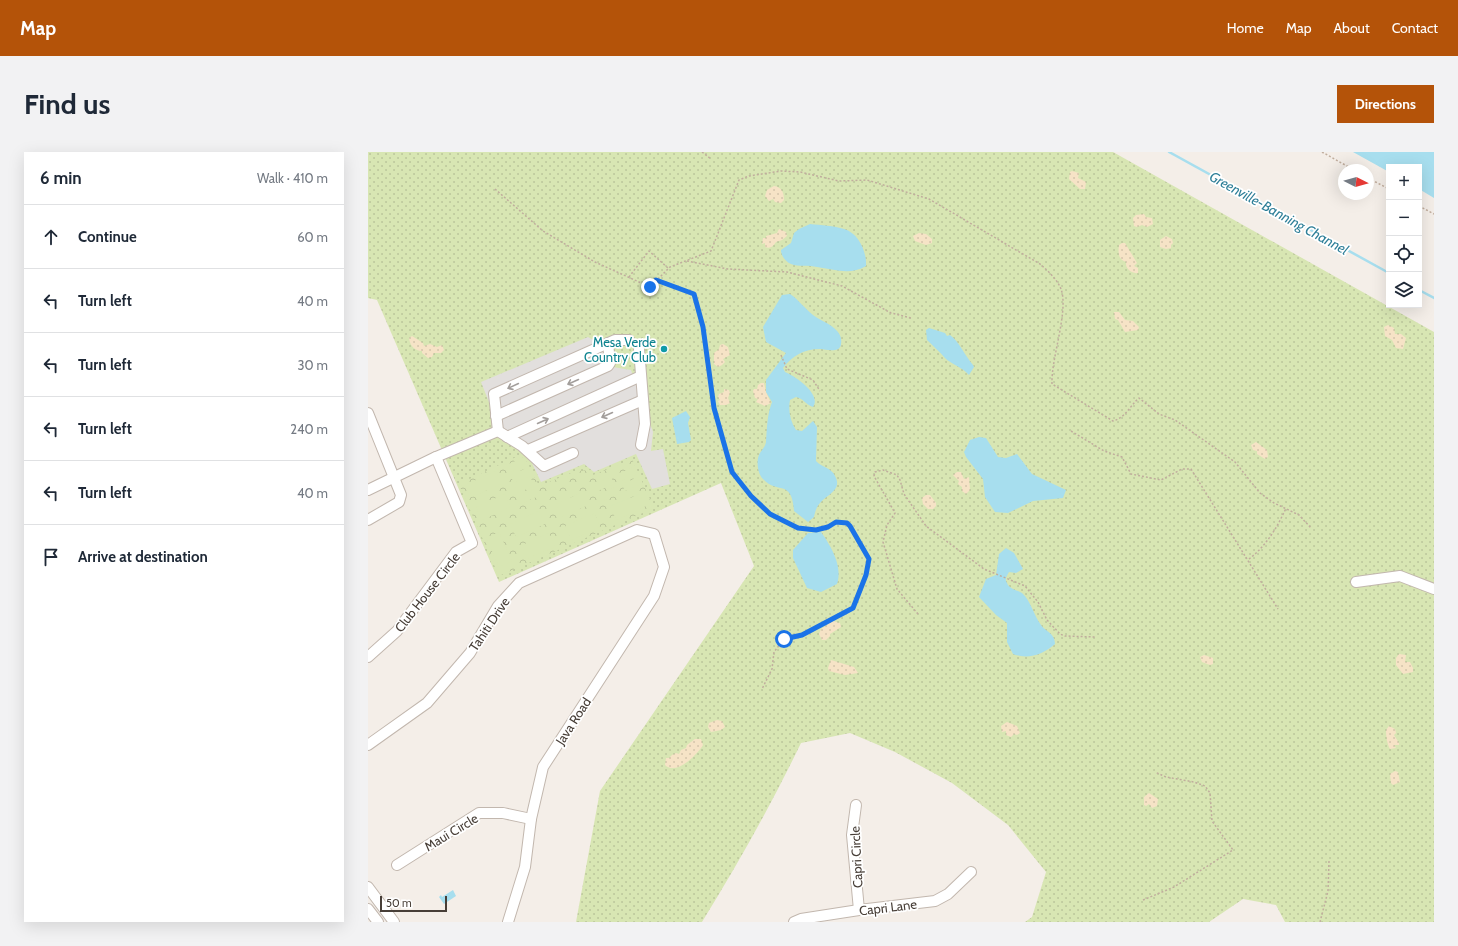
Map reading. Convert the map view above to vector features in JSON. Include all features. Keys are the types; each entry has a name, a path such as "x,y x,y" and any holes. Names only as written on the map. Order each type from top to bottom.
{"street":[{"path":"573,453 544,466 528,450 498,431 494,394 604,344 615,340 629,340"},
{"path":"496,416 608,366 610,363 604,344"},
{"path":"639,349 645,424 641,445"},
{"path":"507,437 641,376"},
{"path":"528,450 643,400"},
{"path":"368,413 401,496 399,502 368,520"},
{"path":"368,490 394,476 498,431"},
{"name":"Club House Circle","path":"368,657 397,631 456,552 472,542 436,457"},
{"name":"Tahiti Drive","path":"368,745 427,704 470,653 498,606 519,583 637,530 654,534"},
{"name":"Java Road","path":"508,922 525,867 532,819 543,767 654,596 664,567 654,534"},
{"path":"1356,582 1400,576 1434,589"},
{"name":"Capri Circle","path":"856,805 852,835 859,910"},
{"name":"Maui Circle","path":"397,865 479,814 503,813 532,819"},
{"name":"Capri Lane","path":"794,922 801,919 859,910 935,901 948,894 972,872"},
{"path":"368,887 394,922"},
{"path":"368,909 378,922"}],"path":[{"path":"702,152 711,159"},
{"path":"1322,152 1343,164"},
{"path":"495,189 543,231 595,262 650,287 668,268 711,251 739,180 749,176 781,171 800,172 839,181 867,180 929,199 1040,264 1053,276 1061,290 1062,307 1053,359 1052,384 1113,421 1122,418 1130,406 1139,398 1159,414 1175,420 1235,462 1260,493 1274,503 1299,515 1311,528"},
{"path":"1374,181 1386,187"},
{"path":"1422,208 1434,214"},
{"path":"629,277 649,250 668,268"},
{"path":"687,260 728,269 788,272 842,286 891,313 911,318"},
{"path":"656,280 694,294 703,327 714,408 732,472 751,496 770,514 798,528 816,530 828,527 836,522 847,523 869,559 861,589 853,608 802,635 784,639 774,652 772,670 762,689"},
{"path":"781,355 787,369 813,380 820,391"},
{"path":"1071,431 1104,451 1122,457 1132,474 1161,480 1182,469 1191,469 1278,609"},
{"path":"918,614 897,589 883,542 886,525 895,513 874,476 875,472 883,470 897,475 904,494 926,526 975,563 1025,586 1038,602 1047,620 1060,634 1065,636 1095,637"},
{"path":"1248,560 1263,547 1279,523 1286,508"},
{"path":"1143,900 1174,887 1233,850 1226,838 1212,821 1210,793 1205,786 1194,782 1166,778 1155,772"},
{"path":"1320,922 1328,891 1328,861"}],"green space":[{"name":"Mesa Verde Country Club","path":"368,152 1113,152 1386,305 1386,308 1391,308 1434,332 1434,922 1285,922 1276,905 1243,899 1209,922 1025,922 1032,917 1046,872 1008,825 952,783 895,752 850,733 801,743 754,834 702,922 576,922 600,791 754,566 721,483 499,582 377,300 368,298"},
{"path":"519,456 525,458 539,486 576,471 591,470 593,475 632,459 654,508 501,575 498,574 460,487 463,482 499,465 503,465 504,462"},
{"path":"522,458 526,465 509,473 506,465"},
{"path":"634,467 637,474 620,481 617,474"},
{"path":"527,468 530,476 514,483 510,475"},
{"path":"496,471 501,484 472,497 467,484"},
{"path":"611,477 614,484 598,491 595,484"},
{"path":"638,477 641,484 625,491 622,484"},
{"path":"531,478 534,486 518,493 515,486"},
{"path":"616,487 619,494 602,501 599,494"},
{"path":"536,488 539,496 522,503 519,496"},
{"path":"585,491 591,504 561,517 556,504"},
{"path":"505,494 511,507 482,520 476,507"},
{"path":"640,494 645,507 616,520 610,506"},
{"path":"539,511 545,524 516,537 510,524"},
{"path":"595,513 600,527 571,540 565,526"},
{"path":"499,532 512,561 499,567 486,538"},
{"path":"549,533 555,547 526,559 520,546"}],"sand":[{"path":"1072,171 1079,173 1078,178 1086,182 1085,189 1080,189 1069,179 1070,172"},
{"path":"774,186 781,189 783,193 784,200 781,203 775,202 773,199 769,201 765,196 767,190"},
{"path":"1144,214 1146,217 1152,218 1153,224 1147,227 1142,225 1137,227 1134,226 1133,218 1136,215"},
{"path":"779,229 786,232 787,236 776,242 772,247 765,247 765,243 762,244 763,238 777,233"},
{"path":"919,233 926,234 932,239 932,243 926,245 915,241 913,236"},
{"path":"1166,236 1172,239 1173,243 1171,248 1166,249 1160,247 1160,240"},
{"path":"1125,243 1137,263 1134,266 1138,268 1138,273 1133,273 1129,270 1126,262 1120,257 1119,245"},
{"path":"1114,312 1119,312 1125,320 1133,321 1139,327 1138,330 1125,332 1118,320 1115,319"},
{"path":"1388,325 1394,328 1395,334 1401,334 1406,338 1403,349 1396,348 1392,340 1385,336 1384,327"},
{"path":"412,336 423,343 424,346 430,344 437,347 442,345 444,350 441,353 434,353 432,357 428,358 422,353 422,351 415,349 412,346 409,338"},
{"path":"723,344 728,347 730,355 723,359 725,362 718,367 714,364 714,353 719,349 720,345"},
{"path":"764,383 771,403 765,406 756,402 758,399 755,398 753,391 754,389 757,389 758,385"},
{"path":"724,389 729,390 730,393 728,398 730,403 720,405 718,401 720,400 718,397 719,394 724,392"},
{"path":"1256,442 1267,450 1268,457 1265,459 1257,454 1257,451 1253,450 1251,445"},
{"path":"957,472 961,472 964,479 969,477 970,490 966,494 962,491 962,487 958,484 959,481 953,475"},
{"path":"926,495 930,495 936,503 936,506 933,509 928,509 923,504 922,498"},
{"path":"833,621 840,623 841,627 830,634 826,640 822,640 819,634 821,629"},
{"path":"1399,654 1406,655 1405,662 1410,662 1413,672 1403,674 1396,665 1396,658"},
{"path":"1204,655 1213,658 1213,664 1210,665 1202,662 1200,657"},
{"path":"831,660 854,667 858,673 845,675 829,671 828,668"},
{"path":"717,720 722,721 725,727 721,730 711,732 708,727 709,723"},
{"path":"1007,722 1017,726 1020,733 1017,735 1014,734 1011,737 1006,735 1006,731 1002,732 1001,726"},
{"path":"1389,726 1395,729 1396,733 1394,735 1399,743 1399,745 1394,745 1396,748 1390,749 1388,745 1386,730"},
{"path":"695,739 701,739 703,745 691,759 675,768 670,768 665,765 666,758 669,758 676,753 679,754 681,750 686,748 687,745"},
{"path":"1395,771 1398,772 1400,782 1393,785 1391,783 1390,774"},
{"path":"1149,793 1158,799 1157,806 1152,808 1149,804 1146,806 1144,805 1144,797"}],"shaded area":[{"path":"588,337 611,350 613,367 631,370 653,432 651,451 663,449 670,484 652,489 636,454 594,472 584,464 541,482 528,455 504,440 481,382"}],"water":[{"path":"1353,152 1434,152 1434,198 1422,191 1422,164 1386,164 1386,170"},
{"path":"810,224 840,228 849,231 861,244 865,255 866,266 854,271 842,271 814,266 794,265 787,262 783,257 781,250 791,243 794,233"},
{"path":"790,294 813,315 832,326 841,338 841,345 837,349 809,350 794,357 783,368 785,372 801,381 811,391 815,402 813,407 796,397 790,400 789,412 794,427 796,430 802,431 813,421 817,427 816,461 834,473 837,481 837,485 833,492 820,503 814,517 808,522 794,511 793,501 787,491 768,484 763,479 759,471 758,464 759,455 766,442 768,417 772,402 766,392 766,380 786,353 766,342 763,327 782,295"},
{"path":"929,328 945,333 947,336 950,335 956,341 974,367 969,375 947,360 927,340 926,330"},
{"path":"686,411 690,417 688,423 691,440 689,442 677,444 672,418"},
{"path":"979,437 986,438 998,457 1006,458 1017,454 1032,474 1066,490 1063,498 1033,501 1008,513 995,512 985,497 983,479 966,457 964,452 970,440"},
{"path":"821,532 835,557 838,577 837,584 821,592 807,588 793,558 793,550 808,533"},
{"path":"1006,548 1014,553 1023,569 1016,573 1009,572 1006,582 1009,587 1025,596 1043,627 1054,637 1055,640 1055,644 1051,648 1036,655 1019,656 1013,654 1007,642 1007,623 996,615 979,597 986,579 996,575 999,554"},
{"path":"453,890 456,896 444,904 439,897 441,895 442,897"}],"waterway":[{"name":"Greenville-Banning Channel","path":"1169,152 1387,272"},
{"name":"Greenville-Banning Channel","path":"1422,292 1434,298"}],"place":[{"name":"Mesa Verde Country Club","path":"664,349"}],"route":[{"path":"650,287 656,280 694,294 703,327 714,408 732,472 751,496 770,514 798,528 816,530 828,527 830,524 836,522 847,523 869,559 866,575 853,608 802,635 784,639"}]}
